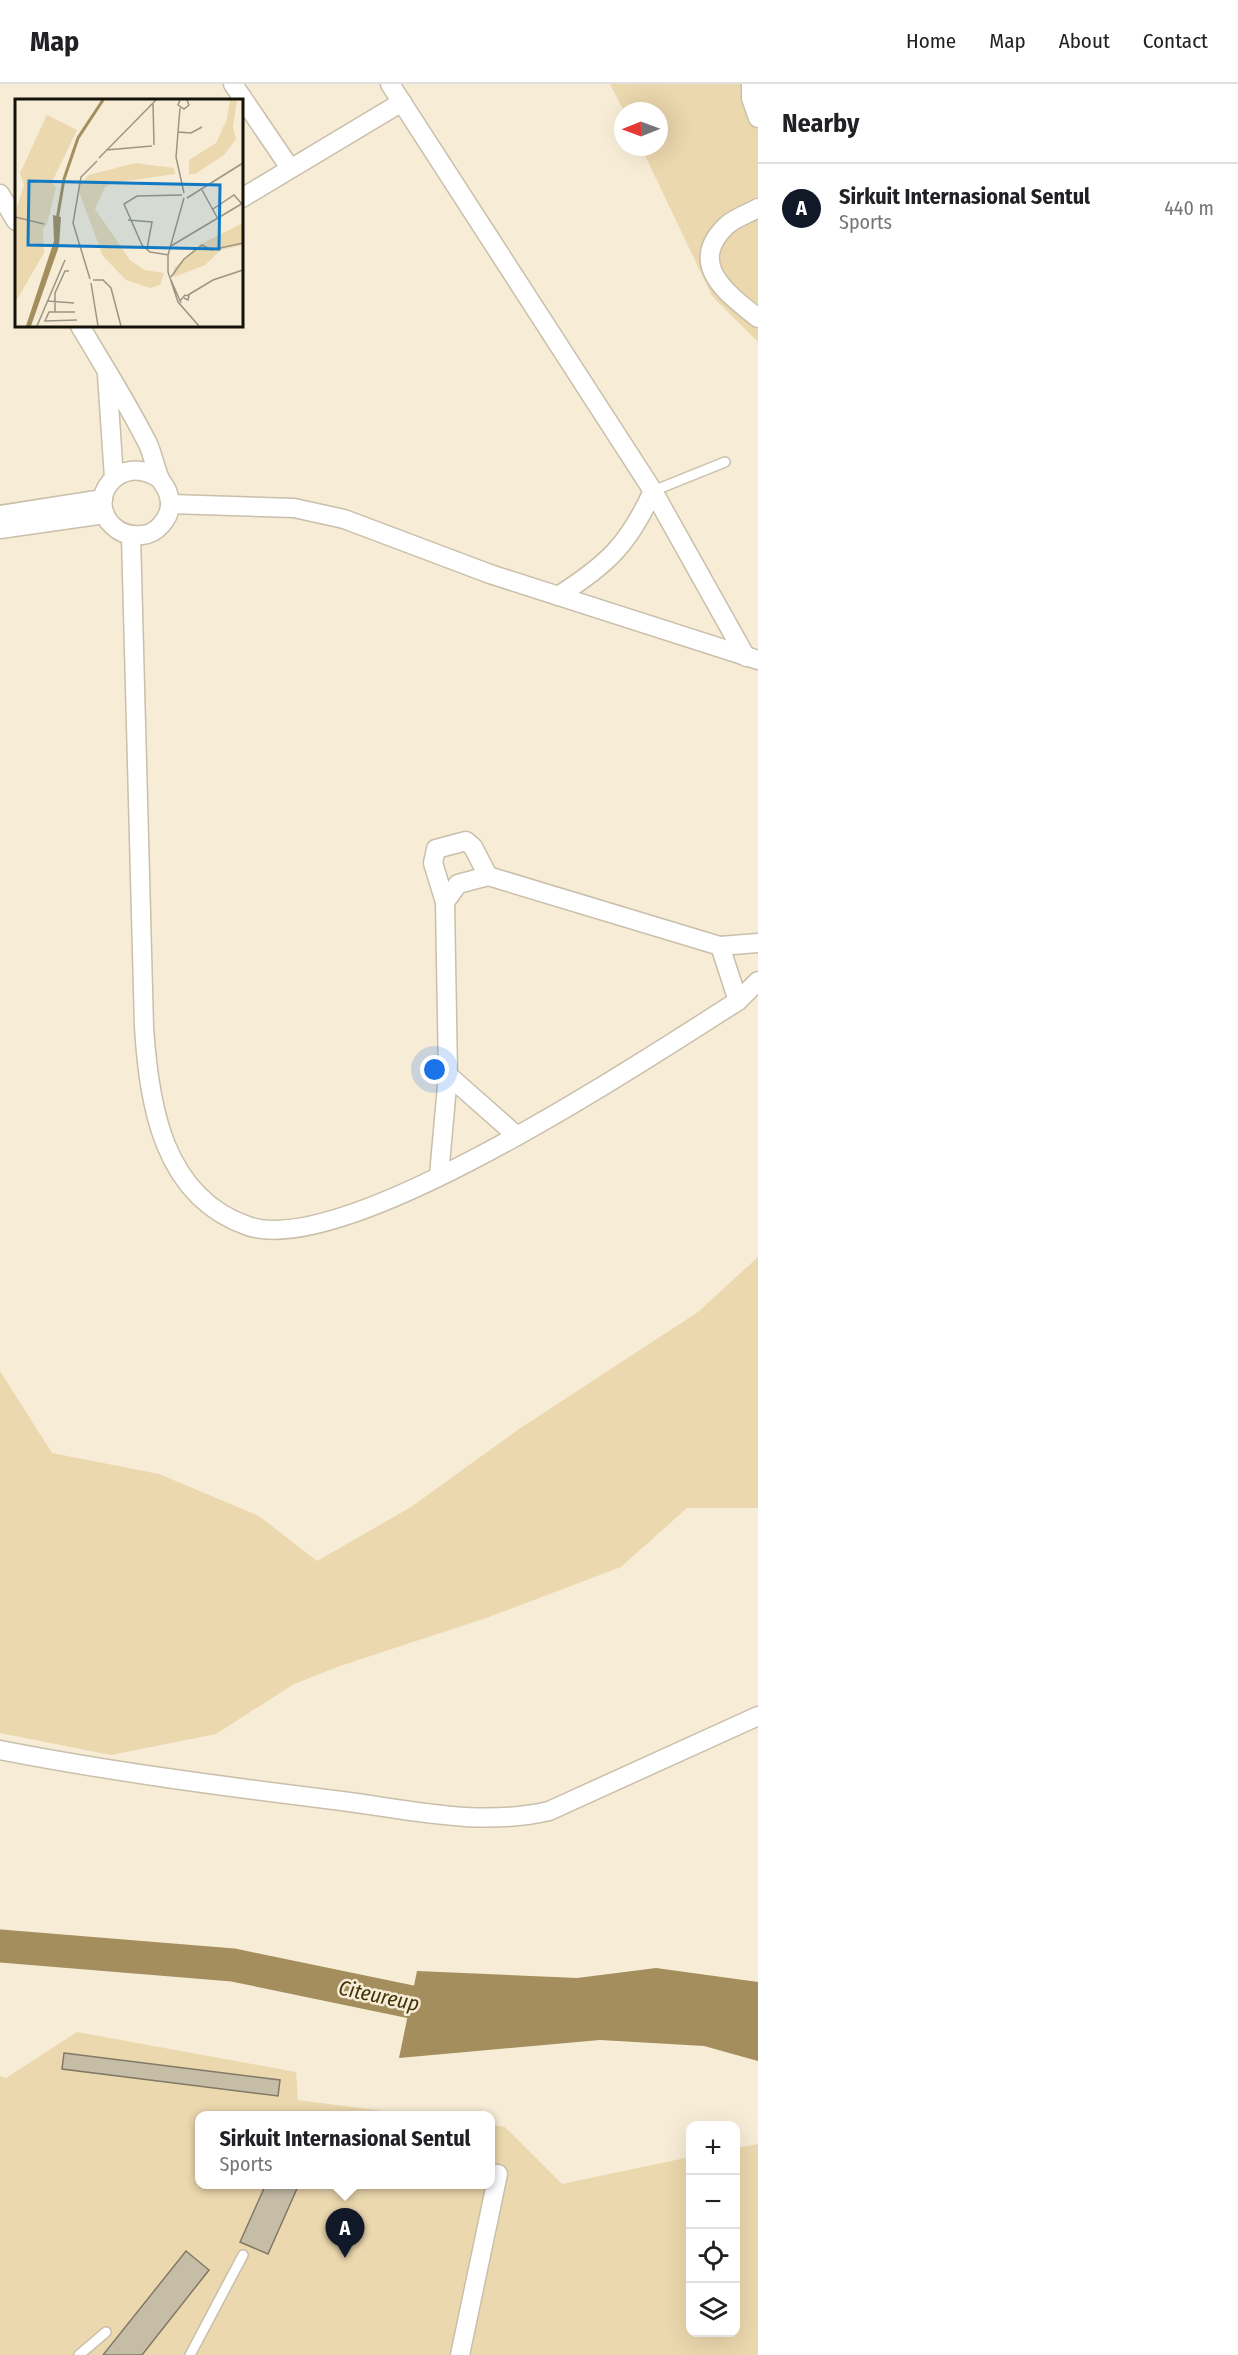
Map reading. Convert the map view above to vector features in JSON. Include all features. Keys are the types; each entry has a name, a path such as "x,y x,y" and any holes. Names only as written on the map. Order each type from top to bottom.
{"street":[{"path":"233,84 290,168"},
{"path":"390,84 653,491 752,659"},
{"path":"751,84 751,98 758,118"},
{"path":"243,197 402,102"},
{"path":"0,194 15,219"},
{"path":"758,208 726,226 713,245 711,270 716,281 729,295 758,318"},
{"path":"81,327 149,446 160,479"},
{"path":"107,370 114,478 104,506 111,524 120,532 131,536 146,535 158,529 167,518 170,504 168,490 160,479 150,471 137,469 125,471 114,478"},
{"path":"558,596 598,571 614,555 641,518 653,491"},
{"path":"170,504 294,508 344,519 490,574 752,659"},
{"path":"0,515 104,506"},
{"path":"0,530 104,506"},
{"path":"131,536 147,1074 155,1115 167,1149 200,1198 219,1214 249,1226 271,1230 315,1226 355,1214 518,1136 738,1001 758,981"},
{"path":"439,1175 448,1075 445,902 433,863 436,849 466,841 473,847 488,876"},
{"path":"445,902 458,884 488,876 720,946 758,943"},
{"path":"720,946 738,1001"},
{"path":"448,1075 518,1136"},
{"path":"0,1750 224,1786 482,1819 522,1817 549,1811 758,1716"},
{"path":"495,2188 498,2174"},
{"path":"460,2355 495,2189"}],"lane":[{"path":"653,491 725,462"},
{"path":"190,2355 243,2255"},
{"path":"79,2355 106,2332"}],"shaded area":[{"path":"610,84 758,84 758,342 712,296 645,156 668,156 668,102 619,102"},
{"path":"758,1257 758,1508 687,1508 621,1567 486,1618 340,1666 294,1684 216,1734 111,1755 0,1733 0,1371 52,1453 159,1474 259,1516 317,1561 411,1507 519,1429 698,1312"},
{"path":"656,1968 758,1982 758,2061 704,2046 600,2040 399,2058 417,1971 577,1978"},
{"path":"77,2032 296,2072 298,2100 383,2111 195,2111 195,2189 495,2189 495,2126 505,2127 562,2184 686,2158 686,2337 740,2337 740,2147 758,2144 758,2355 0,2355 0,2076 6,2078"}],"building":[{"path":"64,2053 280,2080 278,2096 62,2069"},
{"path":"264,2189 297,2189 268,2254 240,2242"},
{"path":"186,2251 209,2270 142,2355 103,2355"}],"waterway":[{"name":"Citeureup","path":"0,1946 233,1965 455,2011"}],"place":[{"name":"Sirkuit Internasional Sentul","path":"345,2258"}]}
